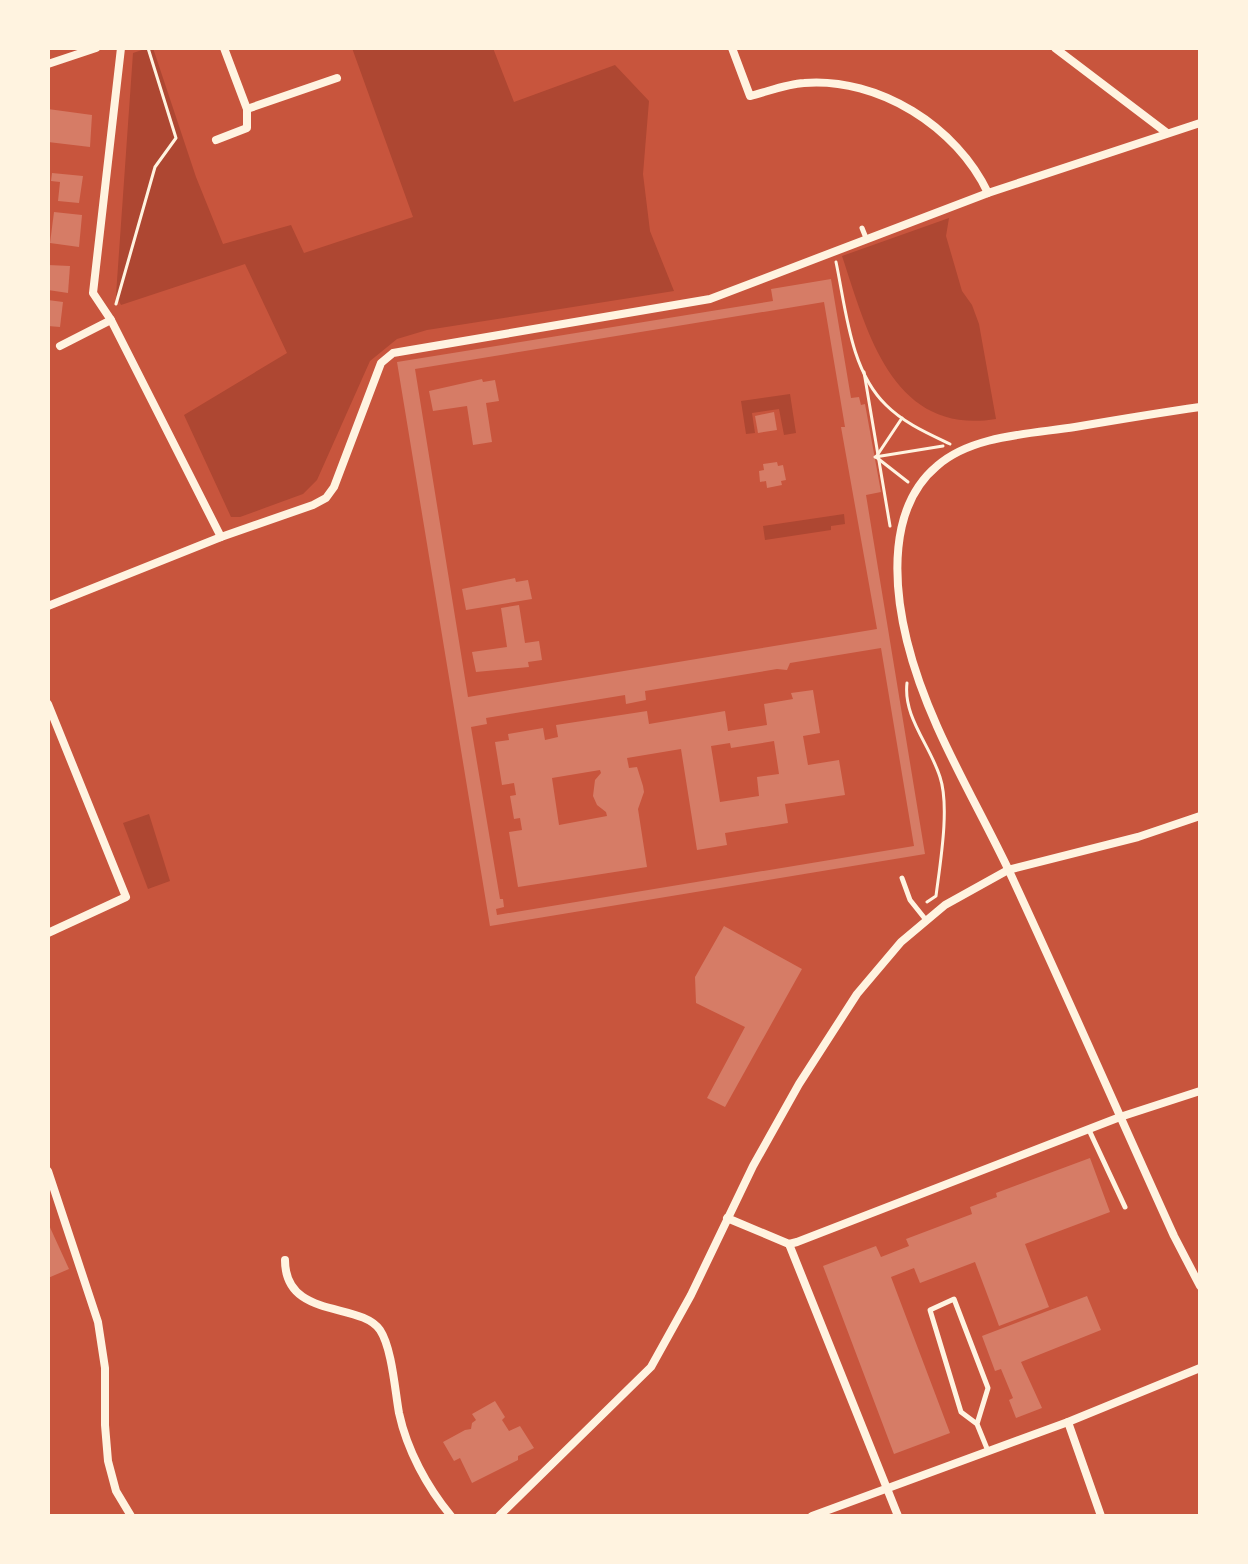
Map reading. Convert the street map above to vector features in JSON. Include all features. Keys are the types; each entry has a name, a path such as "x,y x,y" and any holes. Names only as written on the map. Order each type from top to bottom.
{"street":[{"path":"48,64 96,48"},
{"path":"121,48 93,293 111,320 221,537"},
{"path":"216,140 247,128 247,109 224,48"},
{"path":"732,48 750,96 803,83 844,85 887,98 927,119 978,170 988,193"},
{"path":"1055,48 1167,133"},
{"path":"247,109 337,78"},
{"path":"48,606 326,498 334,487 381,363 393,353 690,304 737,290 988,193 1200,123"},
{"path":"60,346 111,320"},
{"path":"1200,407 1008,437 966,448 937,465 916,489 907,506 898,558 901,605 915,673 1200,1286"},
{"path":"48,704 126,897 48,933"},
{"path":"499,1516 651,1367 799,1084 845,1010 885,959 952,900 1008,870 1138,837 1200,816"},
{"path":"727,1218 789,1244 1120,1117 1200,1091"},
{"path":"48,1171 98,1322 105,1368 108,1461 116,1491 131,1516"},
{"path":"789,1244 898,1516"},
{"path":"285,1260 287,1280 293,1288 313,1302 370,1321 383,1334 401,1418 412,1452 435,1496 451,1516"},
{"path":"812,1516 1199,1372"},
{"path":"1068,1422 1101,1516"}],"lane":[{"path":"862,228 866,238"},
{"path":"902,878 910,900 926,920"},
{"path":"1089,1129 1125,1207"},
{"path":"977,1424 988,1388 954,1299 930,1310 961,1412 977,1424 988,1451"}],"path":[{"path":"111,320 155,167 176,138 148,48"},
{"path":"834,250 850,331 864,372 876,457 916,489"},
{"path":"864,372 886,405 922,431 951,444 876,457"},
{"path":"876,457 902,418"}],"shaded area":[{"path":"153,48 196,177 223,244 291,225 304,253 413,217 352,48 493,48 514,102 615,65 649,101 643,174 650,231 674,291 427,330 397,339 370,361 317,480 303,494 240,517 231,517 184,415 287,353 245,264 121,305 116,295 133,53"},
{"path":"949,218 946,236 962,291 972,305 979,324 996,419 961,420 932,411 908,395 889,372 874,345 842,256"},
{"path":"790,394 796,433 784,435 779,409 752,413 755,433 746,434 741,401"},
{"path":"844,514 845,524 831,526 831,530 765,540 763,526"},
{"path":"149,814 170,881 148,889 123,823"}],"building":[{"path":"48,109 92,115 90,147 48,142"},
{"path":"52,173 83,176 79,203 58,201 60,182 51,181"},
{"path":"54,212 82,215 79,247 50,243"},
{"path":"48,265 70,266 68,293 48,290"},
{"path":"831,279 851,398 859,397 861,405 865,404 881,492 866,495 925,854 490,926 397,362 773,301 771,289","holes":["824,302 845,427 841,427 877,629 468,697 415,369","881,648 914,846 497,915 496,909 504,907 503,899 500,899 471,727 487,724 486,718 625,695 626,704 646,700 645,691 777,669 787,670 790,663"]},
{"path":"48,300 63,302 60,327 48,326"},
{"path":"482,379 483,382 495,380 499,401 486,403 492,442 473,445 467,406 433,411 429,391"},
{"path":"774,412 777,430 758,433 755,416"},
{"path":"777,462 778,466 783,465 786,480 781,481 782,485 767,488 766,481 760,482 759,471 764,470 763,464"},
{"path":"515,578 516,582 528,580 532,599 466,610 462,589"},
{"path":"519,605 525,643 539,641 542,660 528,662 529,667 476,672 472,652 507,647 501,608"},
{"path":"813,690 820,733 803,736 808,765 839,760 845,795 785,804 788,823 725,833 727,845 697,850 681,749 627,758 629,768 637,767 643,786 638,809 647,867 518,887 509,832 522,830 520,818 514,819 510,796 516,795 514,783 502,785 495,742 509,740 508,734 543,728 545,740 558,737 556,725 647,711 649,724 725,711 728,731 767,725 764,704 793,699 791,693","holes":["774,741 779,774 757,777 759,796 720,802 711,746 730,743 731,748","600,770 593,796 607,816 559,825 552,778"]},
{"path":"724,926 802,969 725,1107 707,1098 745,1027 696,1003 695,977"},
{"path":"1090,1158 1110,1212 1025,1244 1049,1307 999,1326 975,1262 920,1283 914,1268 891,1277 950,1433 894,1454 823,1266 876,1246 881,1257 909,1246 906,1239 972,1214 970,1207 997,1197 996,1193"},
{"path":"48,1223 69,1269 48,1278"},
{"path":"1087,1296 1101,1330 1021,1362 1042,1408 1016,1418 1009,1400 1013,1398 1001,1369 995,1371 982,1336"},
{"path":"495,1401 509,1431 520,1426 534,1448 518,1456 518,1460 472,1483 460,1458 454,1461 443,1442 471,1429 476,1420 472,1414"}]}
